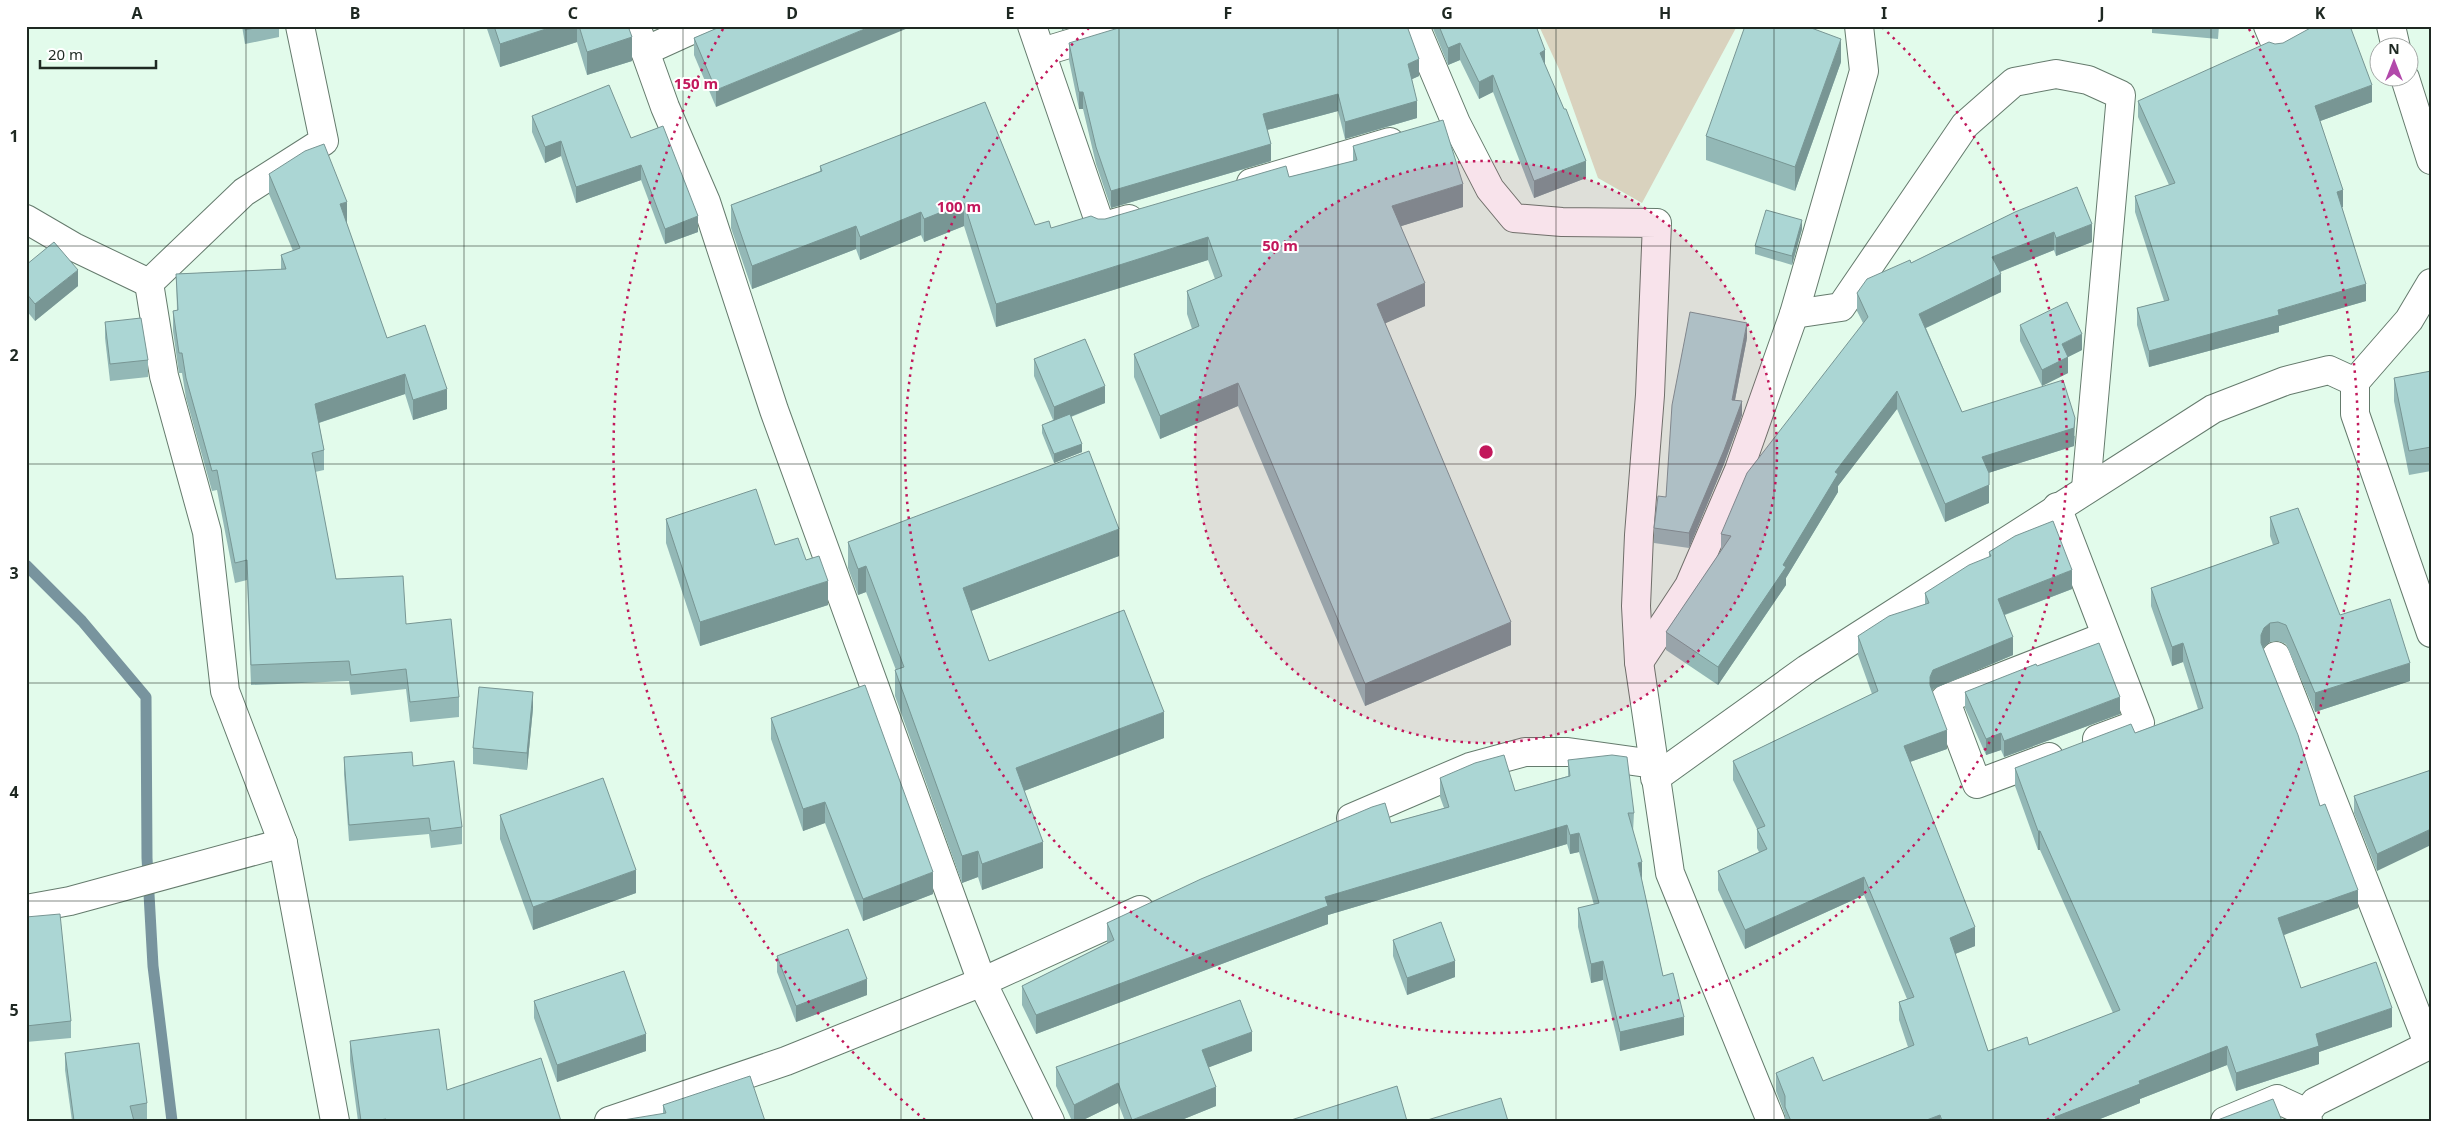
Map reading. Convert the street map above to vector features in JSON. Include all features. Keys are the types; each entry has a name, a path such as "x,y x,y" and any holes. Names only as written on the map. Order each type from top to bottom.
{"street":[{"path":"149,283 244,192 324,141 300,26"},
{"path":"700,26 640,38 665,107 706,202 774,410 982,982 1050,1121"},
{"path":"1032,26 1101,227 1157,210"},
{"path":"1042,52 1128,26"},
{"path":"1415,26 1456,123 1490,189 1514,218 1562,222 1657,223 1650,395 1638,544 1636,606 1639,662 1670,874 1771,1121"},
{"path":"1639,662 1689,586 1739,470 1794,314 1864,71 1859,26"},
{"path":"2268,26 2276,45 2316,26"},
{"path":"1794,314 1841,307 1965,125 2014,82 2056,74 2088,80 2121,95 2086,488"},
{"path":"2408,88 2431,160"},
{"path":"1222,191 1456,123"},
{"path":"26,219 74,247 149,283"},
{"path":"149,283 164,376 207,532 225,691 283,842 335,1121"},
{"path":"2431,283 2409,320 2355,382 2355,414 2431,633"},
{"path":"1324,830 1470,767 1524,752 1568,752 1654,771 2086,488 2213,409 2285,381 2329,370 2355,382"},
{"path":"2057,507 2140,723 1977,784 1945,699 2106,636"},
{"path":"2225,1121 2277,1098 2308,1117 2315,1102 2430,1045 2276,656"},
{"path":"26,909 70,901 283,842"},
{"path":"609,1121 786,1061 982,982 1160,901"}],"shaded area":[{"path":"1539,26 1737,26 1642,203 1598,178 1559,69"}],"building":[{"path":"245,26 264,26 245,30"},
{"path":"494,26 555,26 500,44"},
{"path":"579,26 628,26 632,37 587,52"},
{"path":"722,26 872,26 716,90 694,38"},
{"path":"1125,26 1407,26 1419,59 1408,64 1417,101 1345,122 1338,94 1263,114 1271,144 1111,191 1096,147 1083,92 1079,92 1069,43"},
{"path":"1439,26 1536,26 1545,50 1540,53 1564,109 1566,109 1586,161 1534,181 1493,75 1479,82 1460,43 1448,48"},
{"path":"1745,26 1806,26 1841,39 1795,167 1706,136"},
{"path":"2314,26 2350,26 2370,80 2370,86 2315,106 2343,190 2337,192 2366,284 2278,310 2279,315 2149,351 2137,308 2169,300 2135,196 2175,183 2138,101 2269,42 2275,44 2283,43"},
{"path":"609,85 631,138 663,126 698,216 665,229 641,165 576,187 561,141 545,147 532,116"},
{"path":"985,102 1035,225 1049,221 1051,228 1091,216 1105,219 1286,166 1289,177 1357,160 1353,146 1443,120 1463,184 1392,206 1425,283 1377,304 1511,622 1365,684 1238,383 1160,416 1134,354 1199,326 1187,291 1222,276 1208,237 996,304 964,203 924,219 921,212 860,237 856,226 752,266 731,205 822,171 820,166"},
{"path":"324,144 347,202 340,204 387,338 425,325 447,389 413,400 405,374 315,404 324,450 312,453 336,579 403,576 406,624 451,619 459,697 410,702 406,669 351,675 349,661 251,665 247,560 235,563 217,470 212,471 186,378 182,353 179,353 173,311 178,310 176,274 286,269 281,255 300,248 269,174 305,151"},
{"path":"2077,187 2092,224 2056,238 2054,232 1992,257 2001,274 1919,314 1962,412 2063,380 2075,418 2074,428 1982,457 1989,473 1989,485 1945,504 1897,391 1835,472 1838,474 1783,565 1786,567 1718,667 1666,632 1731,536 1721,534 1747,473 1868,317 1857,293 1867,279 1910,260 1911,263 2015,212"},
{"path":"1766,210 1802,220 1792,256 1755,246"},
{"path":"54,242 78,270 35,304 26,293 26,265"},
{"path":"2067,302 2082,334 2062,344 2068,357 2042,370 2020,325"},
{"path":"1690,312 1747,323 1732,400 1742,401 1724,450 1689,533 1654,528 1658,496 1666,497 1672,405"},
{"path":"141,318 148,360 110,364 105,322"},
{"path":"1085,339 1105,386 1054,407 1034,359"},
{"path":"2431,371 2431,447 2409,451 2394,378"},
{"path":"1070,414 1082,444 1054,454 1042,425"},
{"path":"1089,451 1119,529 963,588 989,661 1124,610 1164,712 1016,768 1043,842 982,864 978,851 962,856 895,670 904,667 866,566 858,569 848,542"},
{"path":"756,489 775,545 798,538 806,560 819,556 828,581 700,622 666,519"},
{"path":"2298,508 2340,615 2390,599 2410,663 2315,693 2286,625 2278,622 2270,623 2264,628 2261,635 2261,643 2298,735 2320,806 2325,804 2358,890 2278,918 2301,988 2376,962 2392,1008 2316,1034 2319,1046 2236,1073 2227,1046 2139,1081 2140,1084 2055,1117 2055,1121 1942,1121 1940,1115 1924,1121 1791,1121 1785,1107 1785,1096 1776,1073 1813,1057 1823,1081 1914,1045 1899,1002 1914,997 1864,877 1745,930 1718,871 1767,849 1757,829 1765,826 1733,761 1878,691 1858,636 1889,616 1929,603 1925,593 1969,565 1991,556 1989,552 2015,536 2053,521 2072,570 1998,599 2013,637 1933,670 1930,677 1930,685 1947,730 1904,746 1975,927 1950,938 1988,1051 2027,1037 2029,1045 2120,1010 2040,831 2038,831 2015,768 2131,724 2135,733 2203,708 2183,643 2172,647 2151,588 2279,543 2270,517"},
{"path":"2099,643 2120,697 2004,741 2001,733 1986,739 1965,692 2036,664 2037,666"},
{"path":"865,685 933,872 863,899 825,802 803,809 771,718"},
{"path":"479,687 533,692 527,753 473,748"},
{"path":"412,752 413,766 454,761 462,827 431,831 429,818 349,825 344,757"},
{"path":"1504,755 1515,791 1570,776 1568,760 1612,755 1627,757 1634,813 1628,813 1642,862 1638,863 1663,976 1673,973 1684,1017 1620,1032 1603,961 1591,964 1578,908 1599,903 1579,833 1570,835 1567,825 1325,897 1328,906 1036,1015 1022,986 1114,940 1107,923 1201,879 1372,807 1385,803 1391,823 1449,807 1440,778 1475,763"},
{"path":"2431,770 2431,829 2377,854 2354,796"},
{"path":"603,778 636,870 533,907 500,815"},
{"path":"60,914 71,1021 26,1026 26,917"},
{"path":"1441,922 1455,961 1407,978 1393,940"},
{"path":"848,929 867,979 796,1006 777,956"},
{"path":"624,971 646,1034 557,1065 534,1001"},
{"path":"1240,1000 1252,1032 1202,1050 1216,1087 1132,1120 1118,1083 1074,1105 1056,1067"},
{"path":"439,1029 447,1090 541,1058 561,1121 386,1121 386,1119 361,1121 350,1041"},
{"path":"139,1043 147,1103 130,1106 134,1121 74,1121 65,1053"},
{"path":"750,1076 765,1121 617,1121 666,1113 663,1105"},
{"path":"1397,1086 1407,1121 1288,1121"},
{"path":"1501,1098 1508,1121 1424,1121"},
{"path":"2273,1099 2282,1121 2215,1121"}],"waterway":[{"path":"26,565 82,621 146,697 147,858 153,966 172,1121"}]}
